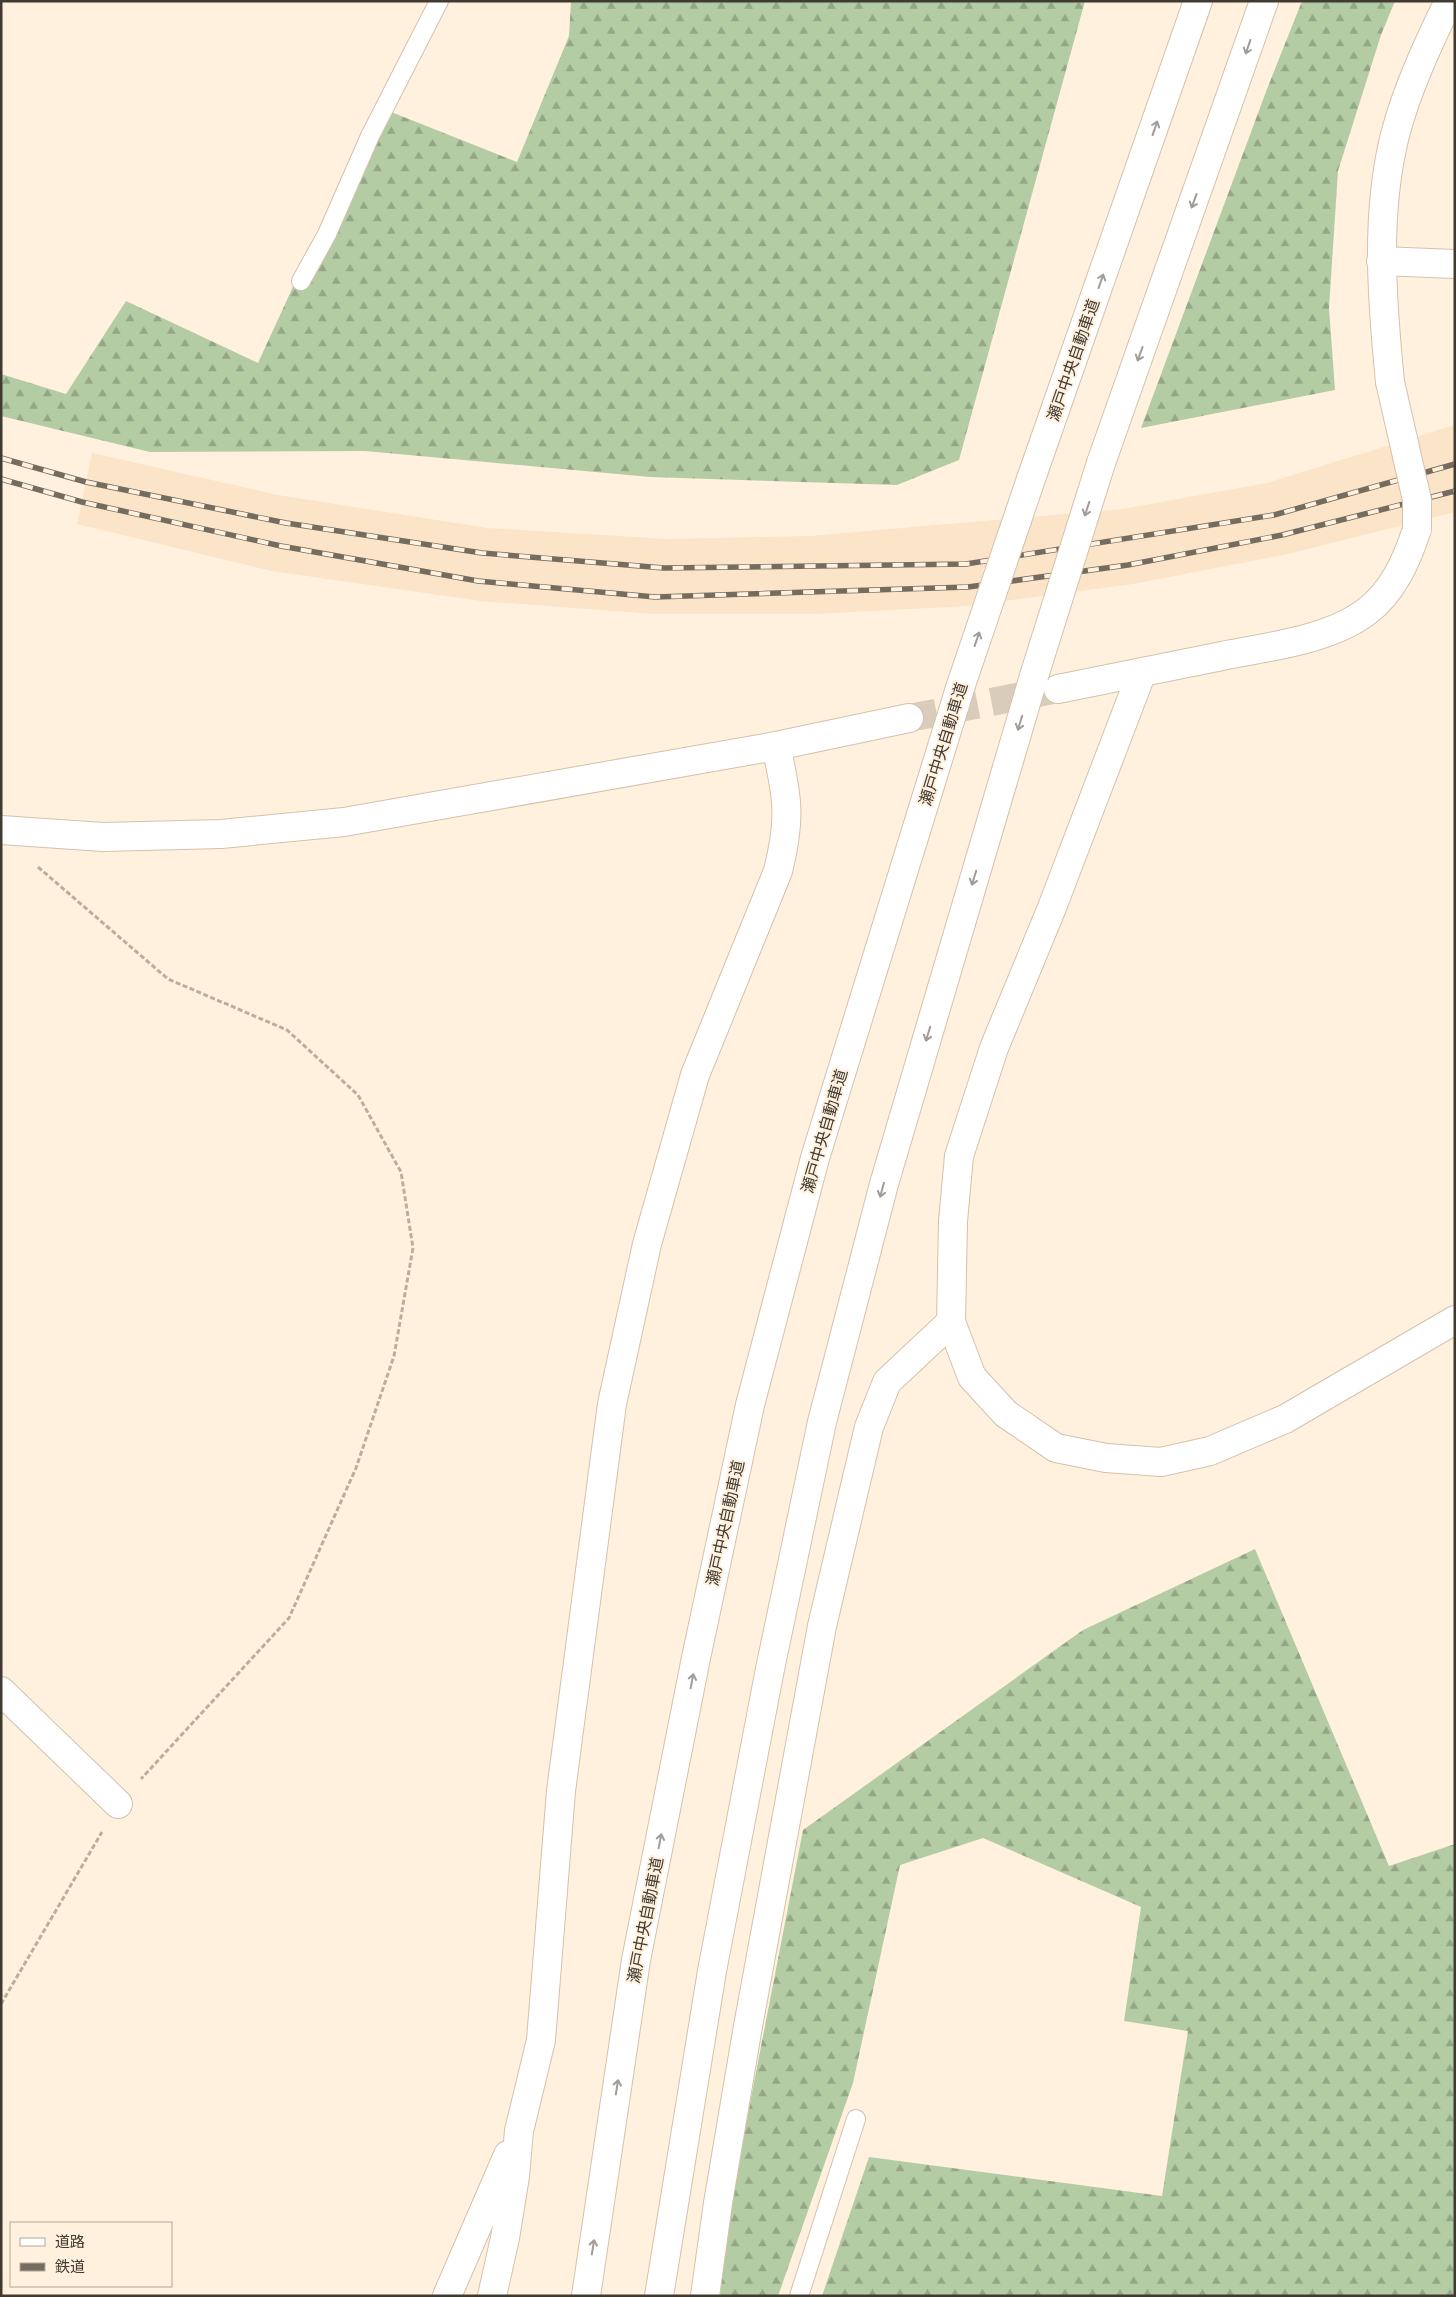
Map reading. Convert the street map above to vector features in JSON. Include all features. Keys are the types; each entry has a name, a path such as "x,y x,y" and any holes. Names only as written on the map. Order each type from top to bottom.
{"main road":[{"name":"瀬戸中央自動車道","path":"586,2296 636,1960 750,1405 815,1158 961,685 1198,1"},
{"path":"659,2296 712,1971 770,1669 822,1422 884,1184 1034,676 1102,463 1264,1"},
{"path":"1058,689 1291,642 1333,629 1366,612 1382,598 1398,575 1417,529 1417,500 1390,382 1384,320 1381,260 1388,168 1395,135 1407,98 1449,1"},
{"path":"1381,260 1455,264"},
{"path":"1142,672 1051,910 994,1048 959,1156 953,1221 951,1322 972,1377 1006,1414 1056,1448 1106,1458 1161,1462 1210,1451 1285,1419 1455,1320"},
{"path":"1,830 103,837 222,834 344,822 776,746 909,718"},
{"path":"492,2296 505,2238 515,2176 519,2131 541,2040 561,1790 612,1404 647,1244 695,1075 778,871 785,841 788,813 786,789 776,746"},
{"path":"705,2296 718,2203 748,2026 822,1626 869,1427 887,1382 951,1322"},
{"path":"1,1691 118,1804"},
{"path":"447,2296 519,2131"}],"lane":[{"path":"301,281 327,234 370,136 439,1"},
{"path":"799,2296 856,2119"}],"path":[{"path":"1,2004 118,1804 289,1618 356,1468 391,1365 413,1248 401,1172 358,1095 287,1030 168,979 30,860"}],"shaded area":[{"path":"1455,425 1455,512 1288,554 1133,584 967,606 814,614 654,614 481,601 272,571 77,524 92,453 278,495 487,528 667,539 810,536 1123,509 1267,483"}],"green space":[{"path":"571,1 1085,1 959,460 897,485 650,477 365,451 150,452 1,416 1,374 66,394 126,301 258,363 376,106 517,162 569,36"},
{"path":"1302,1 1395,1 1381,35 1338,171 1329,308 1335,390 1141,428 1267,89"},
{"path":"1255,1549 1389,1866 1455,1844 1455,2296 822,2296 869,2157 1162,2196 1188,2031 1124,2021 1141,1907 983,1838 900,1865 853,2083 778,2296 720,2296 732,2196 803,1830 1083,1630"}],"tunnel":[{"path":"909,718 1058,689"}],"railway":[{"path":"1,458 86,482 286,523 482,553 664,568 966,564 1274,515 1455,464"},
{"path":"1,479 82,502 281,546 478,581 655,597 968,587 1128,565 1282,535 1455,491"}]}
